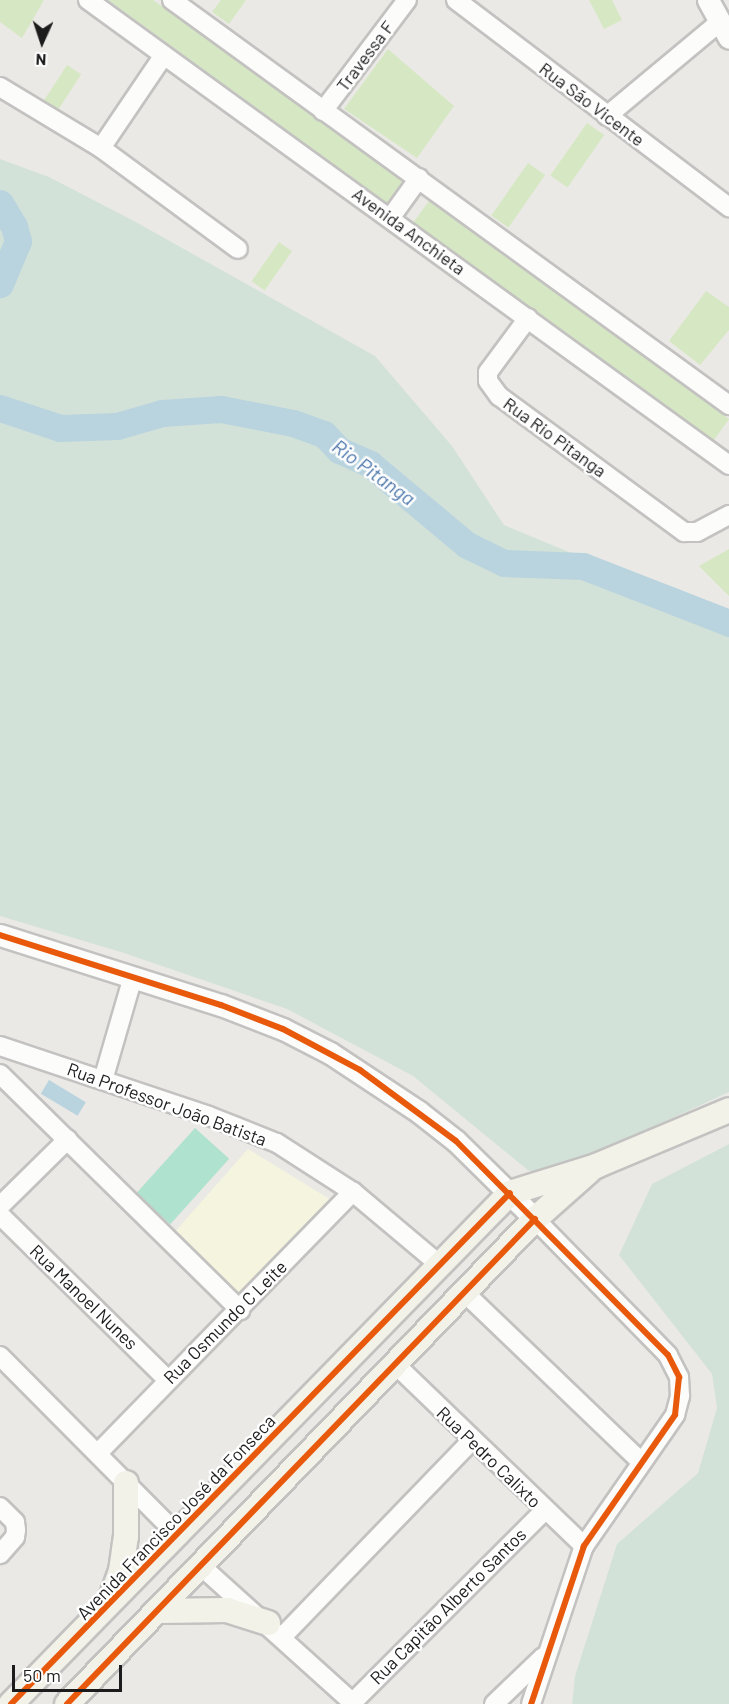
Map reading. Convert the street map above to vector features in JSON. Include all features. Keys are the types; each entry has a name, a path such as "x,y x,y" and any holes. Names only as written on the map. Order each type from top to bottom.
{"main road":[{"path":"510,1193 596,1166 729,1110"},
{"path":"72,1699 397,1366 535,1219 596,1166"},
{"name":"Avenida Francisco José da Fonseca","path":"11,1704 108,1609 510,1193"},
{"path":"108,1609 121,1571 126,1537 126,1483"},
{"path":"160,1611 227,1610 275,1630"},
{"path":"76,1640 84,1655 104,1667"},
{"path":"55,1660 74,1665 79,1677 72,1699"}],"street":[{"name":"Avenida Anchieta","path":"88,0 391,217 729,465"},
{"path":"172,0 729,405"},
{"name":"Travessa F","path":"323,111 407,0"},
{"path":"607,116 725,30 708,0"},
{"name":"Rua São Vicente","path":"465,2 607,116 729,207"},
{"path":"101,148 164,55"},
{"path":"0,87 101,148 238,249"},
{"path":"391,217 419,178"},
{"name":"Rua Rio Pitanga","path":"528,318 492,364 488,372 492,388 689,534 729,516"},
{"path":"0,935 273,1025 330,1053 419,1112 510,1193 660,1346 677,1370 680,1396 675,1415 640,1461 584,1546 545,1656 531,1704"},
{"path":"103,1080 133,977"},
{"name":"Rua Professor João Batista","path":"0,1046 103,1080 277,1143 353,1192 440,1265"},
{"path":"0,1074 240,1310"},
{"path":"0,1206 68,1139"},
{"name":"Rua Osmundo C Leite","path":"98,1453 353,1192"},
{"name":"Rua Manoel Nunes","path":"0,1215 168,1380"},
{"path":"466,1294 640,1461"},
{"path":"0,1356 179,1536"},
{"name":"Rua Pedro Calixto","path":"397,1366 471,1441 584,1546"},
{"path":"275,1630 471,1441"},
{"path":"0,1507 15,1522 16,1530 0,1554"},
{"name":"Rua Capitão Alberto Santos","path":"353,1703 544,1510"},
{"path":"201,1566 275,1630 353,1703"},
{"path":"494,1704 545,1656"}],"shaded area":[{"path":"0,159 49,177 134,221 375,356 452,446 504,525 581,557 679,589 729,615 729,1092 555,1172 529,1171 413,1076 287,1009 124,953 0,916"},
{"path":"729,1144 729,1704 572,1704 575,1676 617,1544 698,1473 717,1408 712,1374 619,1255 652,1184"},
{"path":"248,1149 331,1200 241,1302 173,1234"}],"green space":[{"path":"0,0 44,0 22,38 0,22"},
{"path":"108,0 153,0 406,182 390,206"},
{"path":"221,0 246,0 229,24 212,12"},
{"path":"589,0 612,0 622,20 604,29"},
{"path":"388,49 454,106 417,158 344,109"},
{"path":"67,65 81,74 55,115 41,105"},
{"path":"587,123 604,135 567,187 550,175"},
{"path":"528,163 545,175 508,227 491,215"},
{"path":"429,201 729,419 713,441 413,223"},
{"path":"279,242 292,251 265,290 251,281"},
{"path":"706,291 729,307 729,330 700,365 669,341"},
{"path":"729,549 729,596 699,566"},
{"path":"195,1128 229,1159 170,1224 136,1193"}],"water":[{"path":"49,1080 86,1102 78,1116 41,1094"}],"waterway":[{"name":"Rio Pitanga","path":"0,203 14,226 18,241 0,284"},
{"name":"Rio Pitanga","path":"0,408 60,428 117,426 162,413 221,409 293,423 324,434 339,450 370,464 467,545 504,563 583,566 729,623"}],"cycle path":[{"path":"0,935 221,1005 283,1029 360,1070 456,1141 668,1355 679,1377 675,1415 584,1546 531,1704"},
{"path":"11,1704 510,1193"},
{"path":"67,1704 535,1219"}]}
